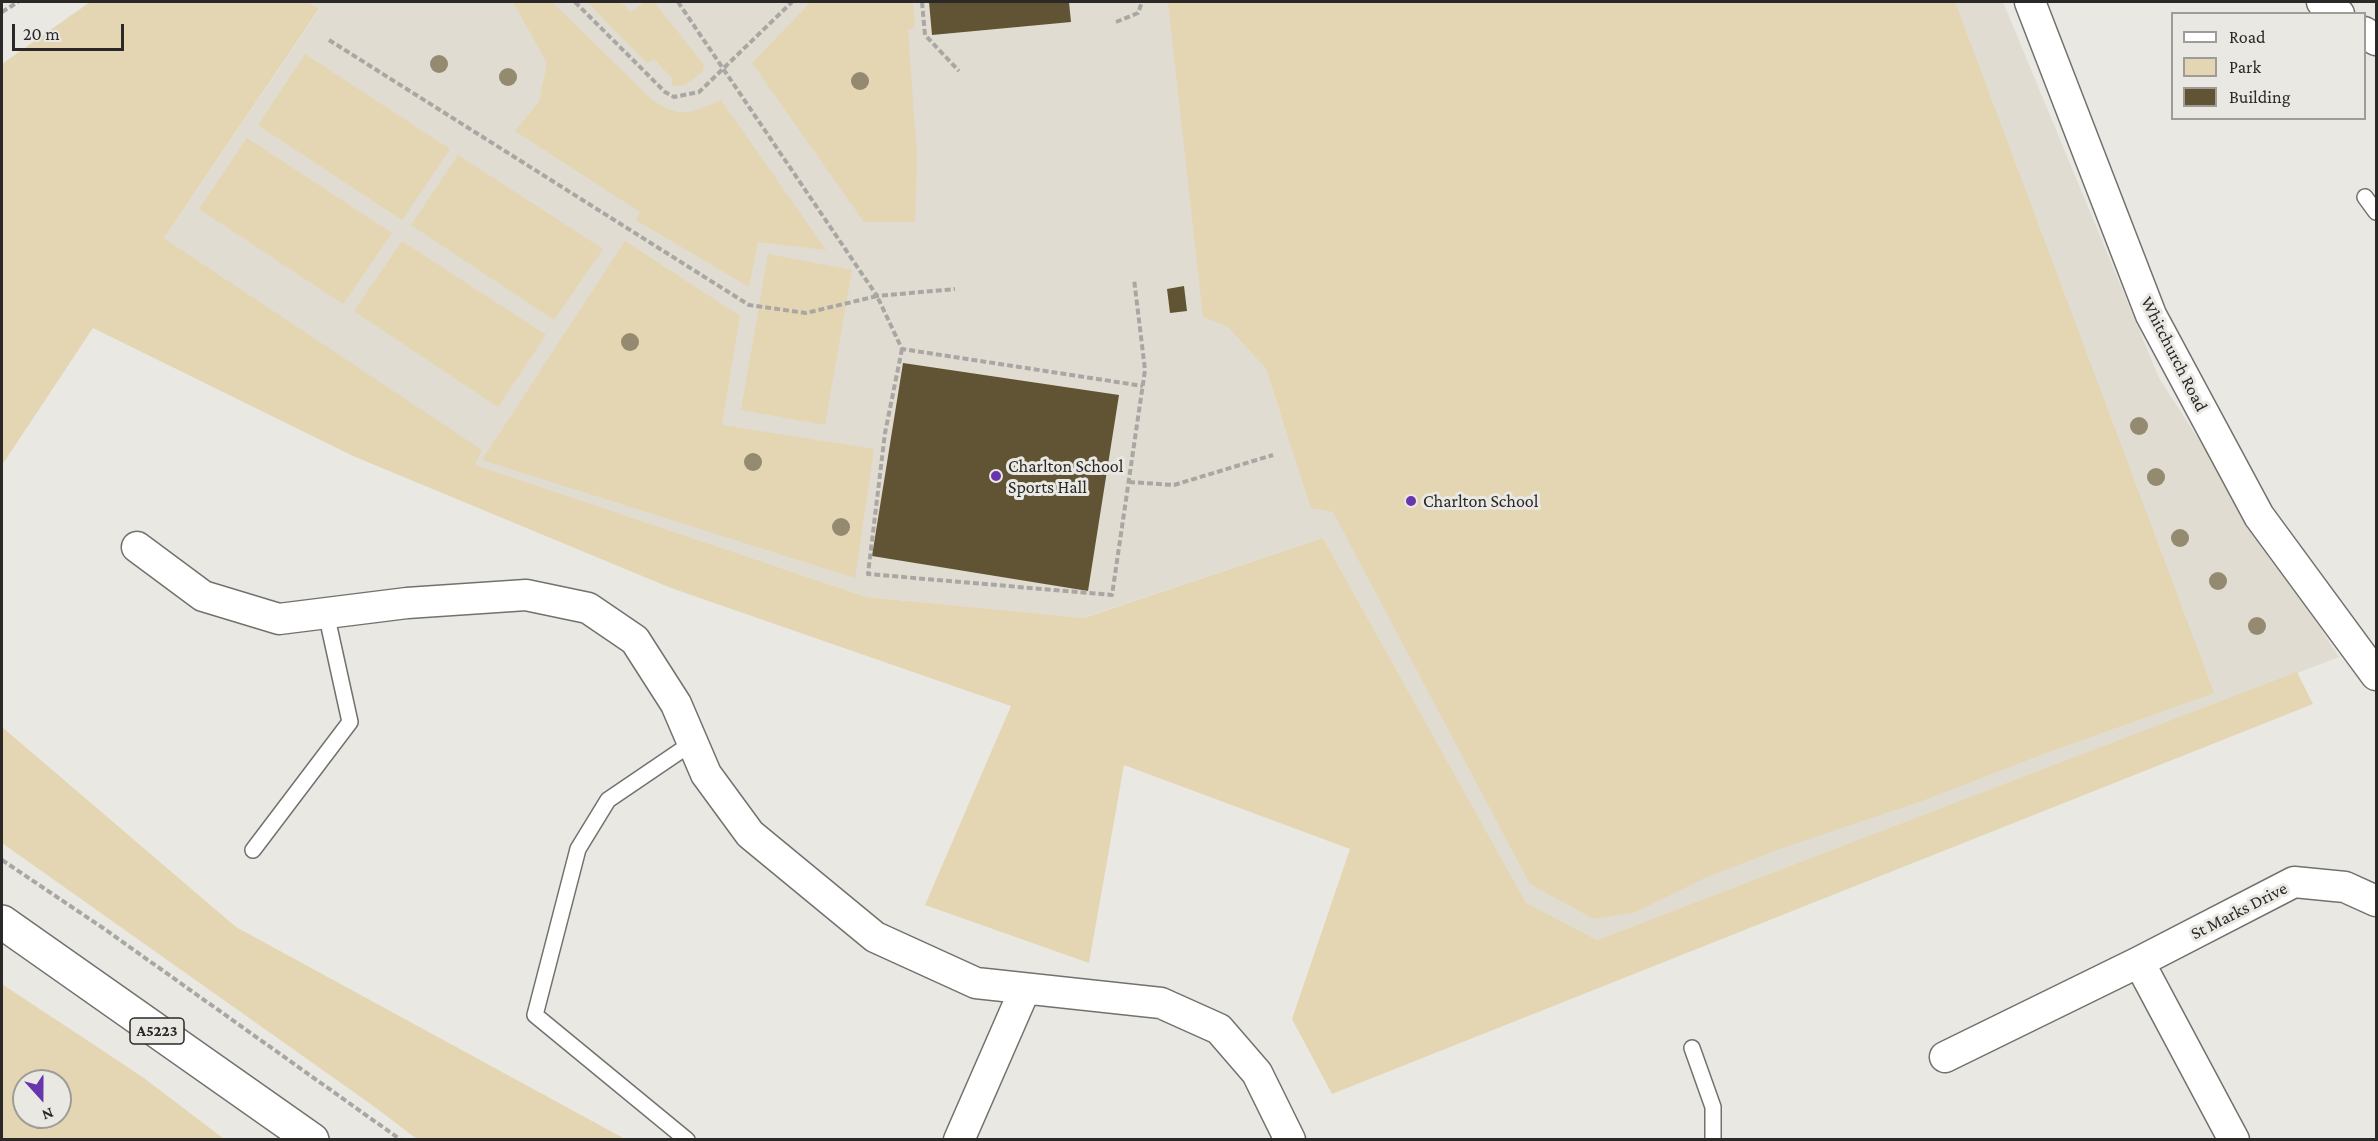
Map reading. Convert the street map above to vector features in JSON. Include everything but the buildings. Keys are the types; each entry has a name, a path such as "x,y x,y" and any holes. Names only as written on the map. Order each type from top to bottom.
{"main road":[{"name":"A5223","path":"2,922 312,1140"}],"street":[{"name":"Whitchurch Road","path":"2030,2 2151,315 2259,516 2376,675"},
{"path":"2322,2 2336,12"},
{"path":"137,547 203,596 279,619 407,603 526,595 588,608 635,640 676,704 706,774 750,834 875,937 976,983 1161,1004 1219,1029 1257,1073 1290,1140"},
{"name":"St Marks Drive","path":"1946,1057 2139,962 2294,882 2344,887 2376,901"},
{"path":"2139,962 2234,1140"},
{"path":"959,1140 1025,989"}],"lane":[{"path":"2365,197 2376,212"},
{"path":"253,850 350,722 326,614"},
{"path":"687,1140 535,1015 578,849 608,800 692,743"},
{"path":"1692,1048 1713,1107 1713,1140"}],"path":[{"path":"2,12 18,2"},
{"path":"575,2 665,92 674,97 699,92 792,2"},
{"path":"678,2 877,296 902,349 884,441 868,573 1112,595 1145,370 1134,279"},
{"path":"922,2 925,35 958,71"},
{"path":"1116,22 1138,13 1142,2"},
{"path":"329,40 749,305 806,313 877,296 955,289"},
{"path":"902,349 1143,386"},
{"path":"1129,482 1174,485 1273,455"},
{"path":"2,860 103,928 401,1140"}],"shaded area":[{"name":"Charlton School","path":"308,2 2003,2 2159,378 2339,657 1597,940 1526,904 1323,538 1083,618 867,597 474,465 481,450 164,238 319,10"}],"green space":[{"path":"90,2 308,2 319,9 164,238 482,450 475,465 867,597 1084,618 1323,538 1526,903 1597,940 2297,672 2313,704 1332,1094 1292,1019 1350,849 1124,765 1089,963 925,905 1011,706 671,588 353,456 93,328 2,465 2,64"},
{"path":"513,2 552,2 650,98 660,105 677,112 684,112 701,109 721,100 826,250 758,242 749,287 636,220 640,212 515,131 539,102 547,63"},
{"path":"587,2 620,2 631,12 645,2 654,2 704,65 703,71 685,85 672,86 672,78 654,59 647,63"},
{"path":"811,2 913,2 915,27 908,30 917,158 915,222 864,222 752,63"},
{"path":"1168,2 1955,2 2214,693 2046,753 1922,801 1782,848 1707,877 1636,912 1594,919 1530,884 1333,512 1311,508 1266,368 1227,326 1203,317"},
{"path":"305,54 450,149 402,220 258,125"},
{"path":"247,138 392,233 343,304 199,209"},
{"path":"458,155 603,249 554,320 411,225"},
{"path":"402,241 546,335 498,407 354,311"},
{"path":"625,241 740,316 722,425 874,449 855,578 482,460"},
{"path":"768,254 852,270 825,425 741,410"},
{"path":"2,727 236,927 625,1139 417,1139 2,843"},
{"path":"2,984 144,1078 224,1139 2,1139"}],"place":[{"name":"Charlton School Sports Hall","path":"996,476"},
{"name":"Charlton School","path":"1411,501"}]}
